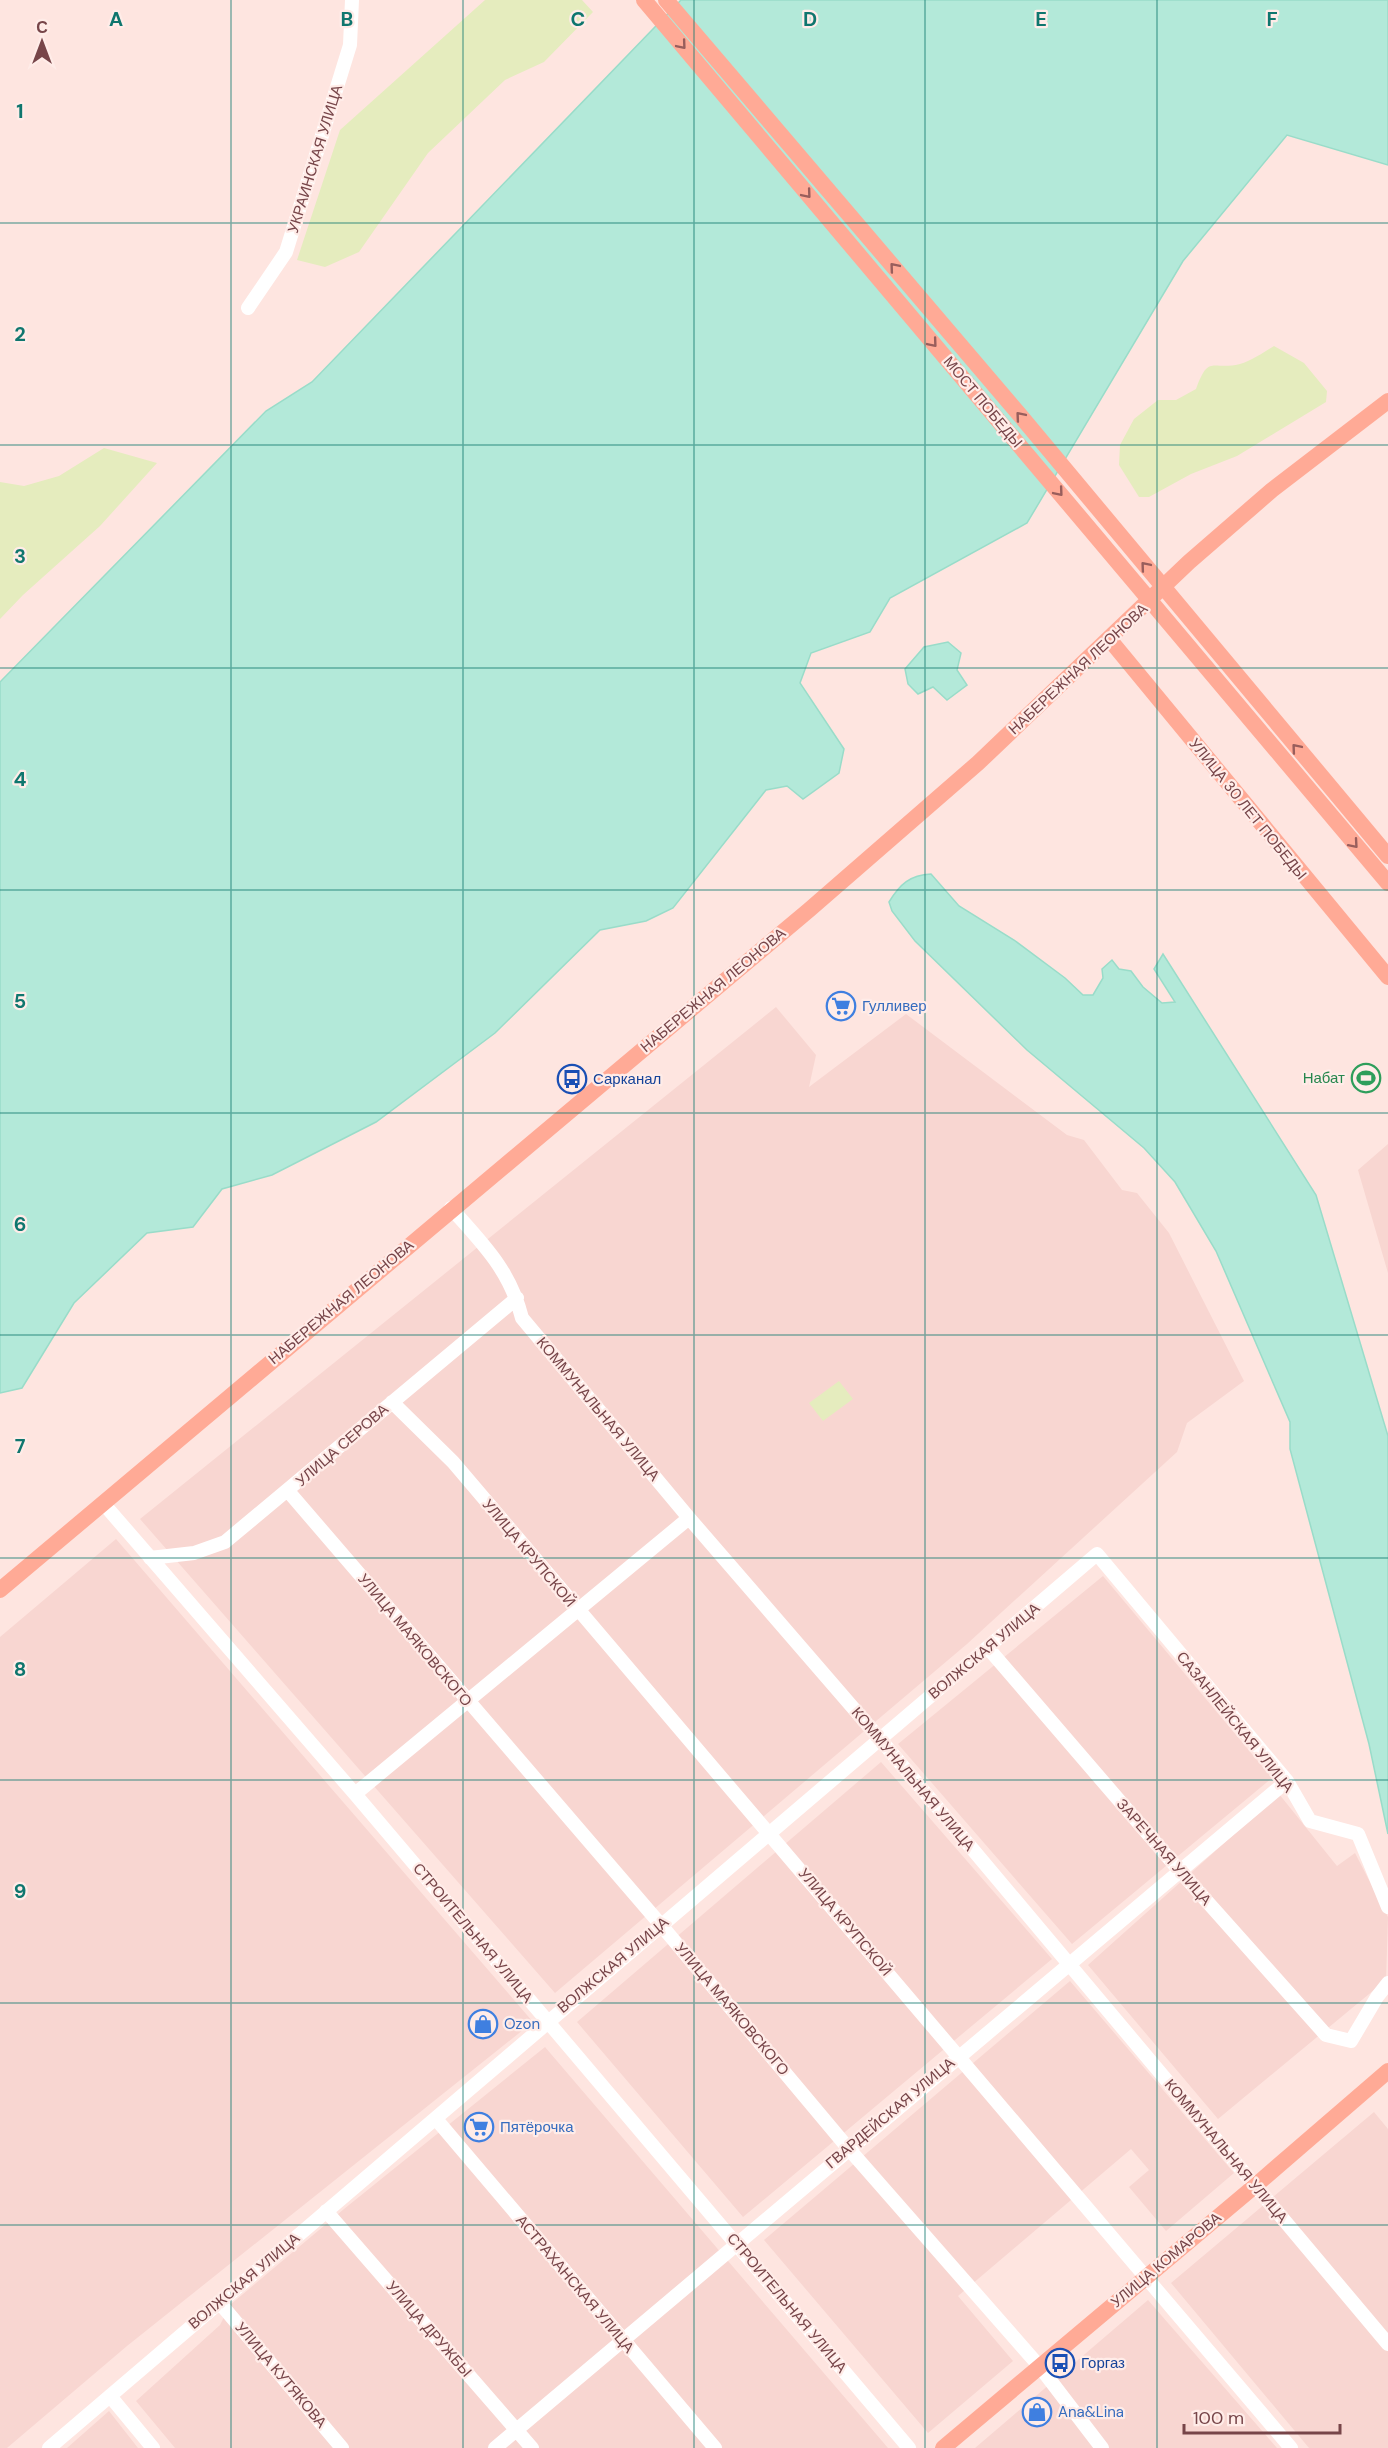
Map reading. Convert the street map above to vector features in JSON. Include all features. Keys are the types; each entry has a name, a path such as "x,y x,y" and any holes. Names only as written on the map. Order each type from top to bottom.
{"main road":[{"name":"МОСТ ПОБЕДЫ","path":"644,0 1388,883"},
{"path":"666,0 1019,414 1388,856"},
{"name":"НАБЕРЕЖНАЯ ЛЕОНОВА","path":"0,1590 451,1208 809,909 978,763 1110,640 1189,562 1272,490 1388,401"},
{"name":"УЛИЦА 30 ЛЕТ ПОБЕДЫ","path":"1110,640 1388,977"},
{"name":"УЛИЦА КОМАРОВА","path":"943,2448 1388,2071"}],"street":[{"name":"УКРАИНСКАЯ УЛИЦА","path":"248,308 286,252 350,45 352,0"},
{"name":"КОММУНАЛЬНАЯ УЛИЦА","path":"451,1208 500,1263 517,1298 522,1318 689,1518 880,1739 1388,2344"},
{"name":"УЛИЦА СЕРОВА","path":"150,1558 194,1553 225,1542 517,1298"},
{"name":"УЛИЦА КРУПСКОЙ","path":"392,1402 453,1461 1291,2448"},
{"name":"УЛИЦА МАЯКОВСКОГО","path":"288,1491 661,1925 848,2148 1040,2367 1102,2448"},
{"name":"СТРОИТЕЛЬНАЯ УЛИЦА","path":"104,1503 738,2243 909,2448"},
{"path":"355,1794 689,1518"},
{"name":"ВОЛЖСКАЯ УЛИЦА","path":"49,2448 1097,1554"},
{"name":"САЗАНЛЕЙСКАЯ УЛИЦА","path":"1097,1554 1287,1781 1310,1821 1358,1834 1388,1907"},
{"name":"ЗАРЕЧНАЯ УЛИЦА","path":"988,1648 1179,1870 1326,2035 1351,2040 1388,1983"},
{"name":"ГВАРДЕЙСКАЯ УЛИЦА","path":"495,2448 624,2341 957,2056 1287,1781"},
{"name":"АСТРАХАНСКАЯ УЛИЦА","path":"436,2119 716,2448"},
{"name":"УЛИЦА ДРУЖБЫ","path":"326,2211 532,2448"},
{"name":"УЛИЦА КУТЯКОВА","path":"219,2302 342,2448"},
{"path":"110,2396 153,2448"}],"shaded area":[{"path":"776,1007 816,1055 809,1087 906,1014 1067,1135 1084,1140 1122,1190 1137,1193 1169,1233 1244,1381 1187,1423 1177,1452 967,1644 555,1993 140,1519"},
{"path":"1388,1144 1388,1273 1358,1170"},
{"path":"116,1539 533,2022 127,2346 7,2448 0,2448 0,1637"},
{"path":"1103,1576 1272,1778 1072,1944 898,1744"},
{"path":"881,1762 1052,1959 743,2217 577,2022"},
{"path":"1279,1794 1337,1866 1355,1853 1388,1917 1386,1980 1218,2119 1088,1965"},
{"path":"1070,1981 1234,2173 1166,2231 1129,2187 1149,2170 1131,2149 958,2296 1013,2361 928,2433 764,2240"},
{"path":"545,2047 888,2448 175,2448 136,2401 220,2325 230,2305 344,2209"},
{"path":"1374,2112 1388,2129 1388,2448 1309,2448 1171,2283"},
{"path":"1148,2300 1277,2448 975,2448"},
{"path":"109,2411 138,2448 67,2448"}],"green space":[{"path":"485,0 582,0 593,12 544,62 505,80 428,153 359,252 325,267 297,260 340,130"},
{"path":"1274,346 1304,363 1327,391 1326,402 1237,456 1191,474 1149,497 1139,497 1119,465 1120,445 1134,419 1158,400 1176,400 1196,389 1208,367 1240,364"},
{"path":"104,448 157,463 100,526 23,595 0,619 0,482 24,486 59,476"},
{"path":"839,1381 853,1399 823,1421 809,1403"}],"water":[{"path":"681,0 1388,0 1388,165 1287,135 1183,261 1027,523 890,598 870,632 811,653 800,683 844,749 839,773 803,799 787,786 766,790 673,908 646,921 600,930 495,1033 376,1122 272,1175 222,1189 193,1227 147,1233 74,1303 22,1388 0,1393 0,682 266,411 312,382"},
{"path":"948,642 961,653 957,670 967,685 947,700 933,687 918,694 908,684 905,669 924,647"},
{"path":"931,874 959,906 1014,940 1065,978 1083,995 1093,995 1103,978 1102,969 1112,960 1119,969 1131,971 1143,987 1162,1003 1175,1002 1154,969 1163,954 1316,1195 1388,1436 1388,1834 1369,1744 1290,1449 1290,1422 1216,1251 1175,1182 1144,1148 1027,1050 915,941 892,911 889,902 902,885 917,876"}],"place":[{"name":"Гулливер","path":"841,1006"},
{"name":"Набат","path":"1366,1078"},
{"name":"Сарканал","path":"572,1079"},
{"name":"Ozon","path":"483,2024"},
{"name":"Пятёрочка","path":"479,2127"},
{"name":"Горгаз","path":"1060,2363"},
{"name":"Ana&Lina","path":"1037,2412"}]}
